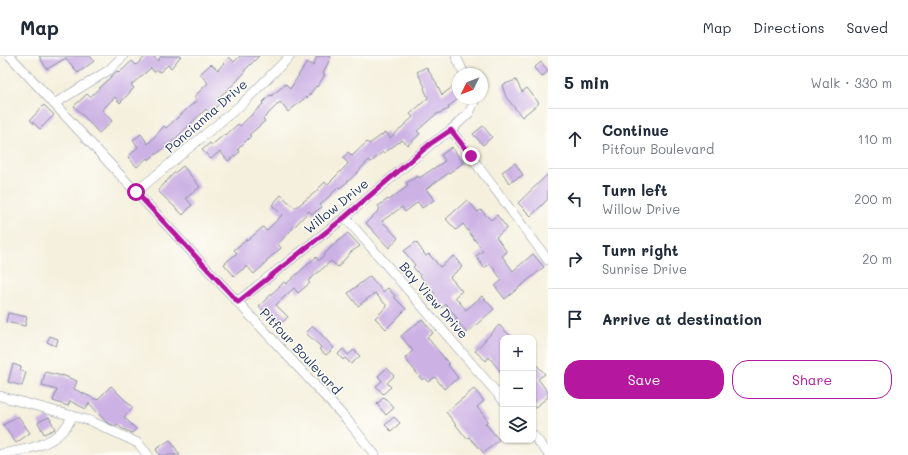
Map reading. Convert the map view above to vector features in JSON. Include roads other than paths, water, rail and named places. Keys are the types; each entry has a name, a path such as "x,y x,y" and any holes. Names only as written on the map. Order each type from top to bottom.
{"street":[{"name":"Pitfour Boulevard","path":"10,56 348,421 375,455"},
{"path":"54,104 110,70 124,56"},
{"name":"Poncianna Drive","path":"136,192 243,103 290,56"},
{"path":"456,56 461,68"},
{"name":"Willow Drive","path":"238,302 345,217 430,144 451,130 469,113 473,104"},
{"path":"451,130 548,260"},
{"name":"Bay View Drive","path":"345,217 500,397"},
{"path":"0,396 91,421 138,443 148,455"},
{"path":"0,454 34,447 50,441 64,430 73,416"},
{"path":"536,438 548,452"}]}
